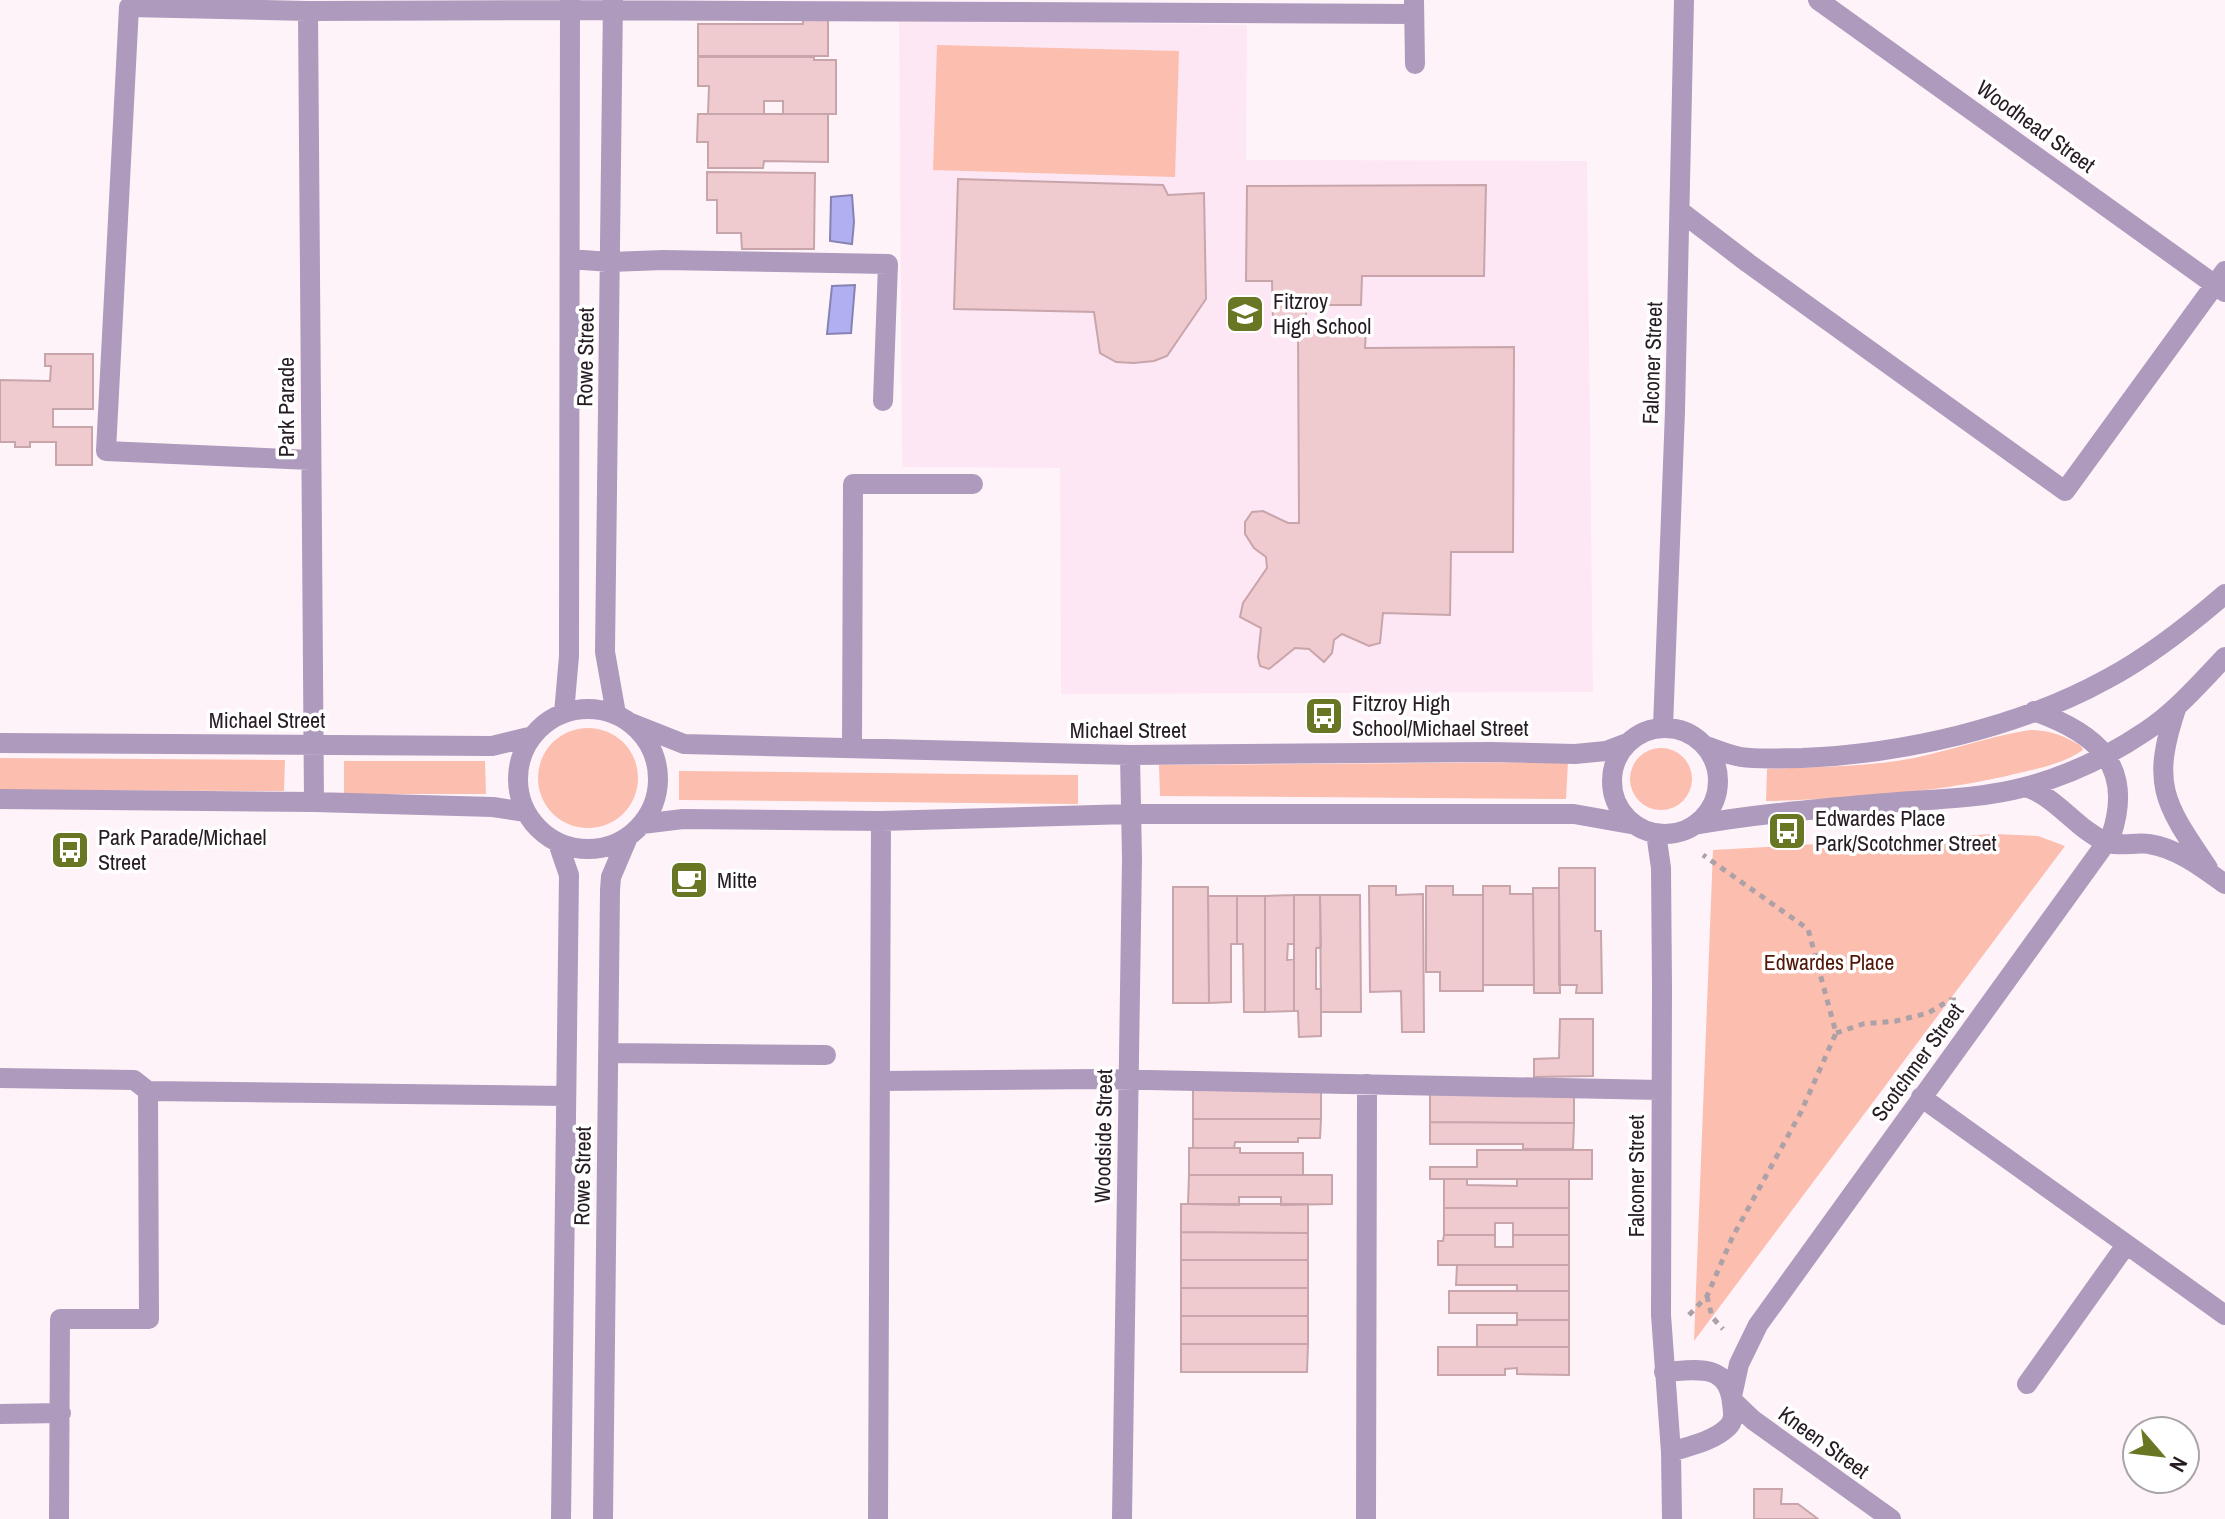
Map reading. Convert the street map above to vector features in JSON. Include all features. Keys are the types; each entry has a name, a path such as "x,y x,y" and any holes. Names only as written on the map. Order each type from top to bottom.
{"street":[{"name":"Falconer Street","path":"1663,727 1684,0"},
{"name":"Woodhead Street","path":"1818,0 2222,282"},
{"path":"310,460 106,451 129,7 308,11 570,5 1414,7 1415,64"},
{"name":"Rowe Street","path":"564,713 569,656 570,5"},
{"name":"Rowe Street","path":"613,6 605,652 623,719"},
{"name":"Park Parade","path":"308,11 314,802"},
{"path":"1680,211 2065,491 2222,282"},
{"path":"570,259 888,264 883,401"},
{"path":"852,748 853,484 973,484"},
{"path":"1636,825 1622,811 1613,792 1613,771 1627,743 1647,731 1663,727 1687,732 1706,746 1726,754 1752,758 1830,757 1888,750 1989,726 2083,692 2144,658 2225,594"},
{"path":"635,830 654,804 658,782 655,760 646,739 623,719 582,709 564,713 547,722 533,736 523,754 519,793 526,812 540,830 558,843 575,848 594,849 611,845 635,830 683,819 881,821 1130,814 1574,814 1636,825 1656,833 1677,832 1694,825 1748,815 1952,798 2026,787 2070,772 2146,731 2177,706 2225,657"},
{"path":"2177,706 2165,745 2164,785 2174,819 2218,879"},
{"path":"2034,711 2077,731 2106,755"},
{"name":"Michael Street","path":"623,719 684,744 1130,755 1575,754 1606,751 1627,743"},
{"name":"Michael Street","path":"0,743 492,746 533,736"},
{"path":"1694,825 1713,803 1718,784 1716,764 1706,746"},
{"name":"Woodside Street","path":"1122,1519 1132,859 1130,755"},
{"name":"Scotchmer Street","path":"1671,1452 1701,1442 1727,1428 1734,1414 1732,1398 1739,1364 1758,1325 2107,843 2113,832 2118,802 2114,770 2106,755"},
{"path":"2026,787 2052,799 2107,843 2159,846 2218,879"},
{"path":"0,799 314,802 493,807 526,812"},
{"path":"878,1519 881,821"},
{"name":"Rowe Street","path":"603,1519 611,877 635,830"},
{"name":"Falconer Street","path":"1656,833 1661,868 1661,1315 1671,1452 1672,1519"},
{"name":"Rowe Street","path":"558,843 569,875 561,1519"},
{"path":"608,1053 826,1055"},
{"path":"0,1078 134,1080 148,1091 565,1096"},
{"path":"880,1081 1128,1081 1660,1090"},
{"path":"1366,1519 1367,1084"},
{"path":"59,1519 60,1319 149,1319 148,1091"},
{"path":"1921,1097 2225,1315"},
{"path":"2027,1384 2126,1245"},
{"name":"Kneen Street","path":"1664,1372 1708,1371 1726,1382 1732,1398 1753,1420 1891,1519"},
{"path":"0,1414 61,1413"}],"path":[{"path":"1686,1318 1707,1296 1732,1238 1801,1112 1836,1033 1808,929 1703,855"},
{"path":"1836,1033 1863,1024 1896,1021 1928,1013 1950,1000 1959,1000"},
{"path":"1707,1296 1712,1317 1723,1329"}],"shaded area":[{"name":"Fitzroy High School","path":"899,20 1247,25 1246,160 1587,161 1593,692 1061,694 1060,468 902,467"}],"green space":[{"path":"937,45 1179,51 1175,177 933,170"},
{"path":"588,728 607,732 623,743 634,759 638,778 634,797 623,813 607,824 588,828 569,824 553,813 542,797 538,778 542,759 553,743 569,732"},
{"path":"2030,730 2063,737 2083,750 2044,767 1957,786 1862,797 1766,801 1767,769 1897,761"},
{"path":"1661,748 1673,750 1683,757 1690,767 1690,791 1683,801 1673,808 1661,810 1649,808 1639,801 1632,791 1630,779 1632,767 1639,757 1649,750"},
{"path":"0,758 285,760 284,791 0,790"},
{"path":"344,761 485,761 486,794 344,794"},
{"path":"1568,762 1566,799 1160,796 1159,765"},
{"path":"679,771 1078,775 1078,804 679,800"},
{"name":"Edwardes Place","path":"1994,834 2038,836 2065,846 1694,1341 1713,850"}],"water":[{"path":"852,195 852,244 830,241 831,197"},
{"path":"855,285 851,333 827,334 832,286"}],"building":[{"path":"803,20 828,20 828,56 698,56 698,24 803,24"},
{"path":"698,57 814,57 814,60 836,60 836,114 783,114 783,101 764,101 764,114 708,114 709,86 698,86"},
{"path":"698,114 828,114 828,162 764,161 763,168 708,168 708,142 697,142"},
{"path":"707,172 815,173 814,249 742,249 741,233 717,233 717,200 707,200"},
{"path":"958,179 1163,185 1168,195 1204,193 1206,299 1167,356 1134,363 1116,362 1100,353 1094,312 954,309"},
{"path":"1486,185 1484,276 1362,276 1361,305 1306,305 1306,321 1273,321 1272,281 1246,281 1247,186"},
{"path":"1298,330 1366,330 1365,348 1514,347 1513,552 1451,552 1450,615 1383,613 1380,643 1369,646 1342,634 1334,640 1332,653 1324,662 1309,649 1295,648 1269,669 1260,666 1258,657 1261,628 1240,617 1243,603 1267,568 1266,557 1254,548 1245,534 1245,522 1252,512 1263,511 1288,523 1299,523"},
{"path":"45,354 93,354 93,409 53,409 53,427 92,427 92,465 56,465 56,442 30,442 30,447 15,447 15,442 0,442 0,380 50,381 51,366 45,366"},
{"path":"1559,868 1595,868 1595,931 1601,931 1602,993 1576,993 1577,985 1559,985"},
{"path":"1369,886 1396,886 1396,895 1423,894 1424,1032 1402,1032 1401,991 1370,992"},
{"path":"1426,886 1453,886 1453,895 1483,895 1483,991 1440,991 1440,972 1426,972"},
{"path":"1483,886 1510,886 1510,894 1533,894 1534,985 1483,985"},
{"path":"1173,887 1208,887 1209,1003 1173,1003"},
{"path":"1533,888 1559,888 1560,993 1534,993"},
{"path":"1294,895 1294,944 1288,944 1287,960 1294,959 1294,1011 1265,1012 1265,896"},
{"path":"1294,895 1320,895 1321,947 1316,948 1316,989 1321,989 1321,1036 1299,1037 1298,1011 1294,1011"},
{"path":"1320,895 1360,895 1361,1012 1321,1012"},
{"path":"1208,896 1237,896 1237,944 1231,944 1231,1002 1209,1003"},
{"path":"1237,896 1265,896 1265,1012 1244,1012 1243,944 1237,944"},
{"path":"1560,1019 1593,1019 1593,1076 1534,1077 1534,1059 1559,1058"},
{"path":"1193,1090 1321,1090 1321,1119 1193,1119"},
{"path":"1574,1092 1574,1123 1430,1122 1430,1093"},
{"path":"1193,1119 1321,1119 1320,1138 1298,1138 1298,1142 1235,1142 1234,1148 1193,1148"},
{"path":"1430,1122 1574,1123 1573,1149 1523,1149 1523,1144 1430,1144"},
{"path":"1189,1148 1240,1148 1240,1153 1303,1153 1303,1175 1189,1175"},
{"path":"1477,1150 1592,1150 1592,1179 1430,1179 1430,1167 1477,1167"},
{"path":"1189,1175 1332,1175 1332,1204 1281,1205 1281,1197 1239,1197 1239,1205 1188,1204"},
{"path":"1444,1179 1467,1179 1467,1185 1517,1186 1517,1179 1569,1179 1569,1208 1444,1208"},
{"path":"1181,1204 1308,1204 1308,1233 1181,1232"},
{"path":"1444,1208 1569,1208 1569,1235 1513,1235 1513,1223 1495,1223 1495,1235 1444,1235"},
{"path":"1181,1232 1308,1233 1308,1260 1181,1260"},
{"path":"1444,1235 1495,1235 1495,1247 1513,1247 1513,1235 1569,1235 1569,1265 1438,1265 1438,1241 1443,1241"},
{"path":"1181,1260 1308,1260 1308,1288 1181,1288"},
{"path":"1457,1265 1569,1265 1569,1291 1517,1291 1517,1285 1456,1285"},
{"path":"1181,1288 1308,1288 1308,1316 1181,1316"},
{"path":"1449,1291 1569,1291 1569,1320 1517,1320 1517,1313 1449,1313"},
{"path":"1181,1316 1308,1316 1308,1344 1181,1344"},
{"path":"1517,1320 1569,1320 1569,1347 1477,1347 1477,1325 1517,1325"},
{"path":"1181,1344 1308,1344 1307,1372 1181,1372"},
{"path":"1438,1347 1569,1347 1569,1375 1517,1374 1517,1368 1505,1369 1505,1375 1438,1375"},
{"path":"1754,1489 1782,1489 1781,1504 1798,1504 1818,1519 1754,1519"}],"place":[{"name":"Fitzroy High School","path":"1245,314"},
{"name":"Fitzroy High School/Michael Street","path":"1324,716"},
{"name":"Edwardes Place Park/Scotchmer Street","path":"1787,831"},
{"name":"Park Parade/Michael Street","path":"70,850"},
{"name":"Mitte","path":"689,880"}]}
